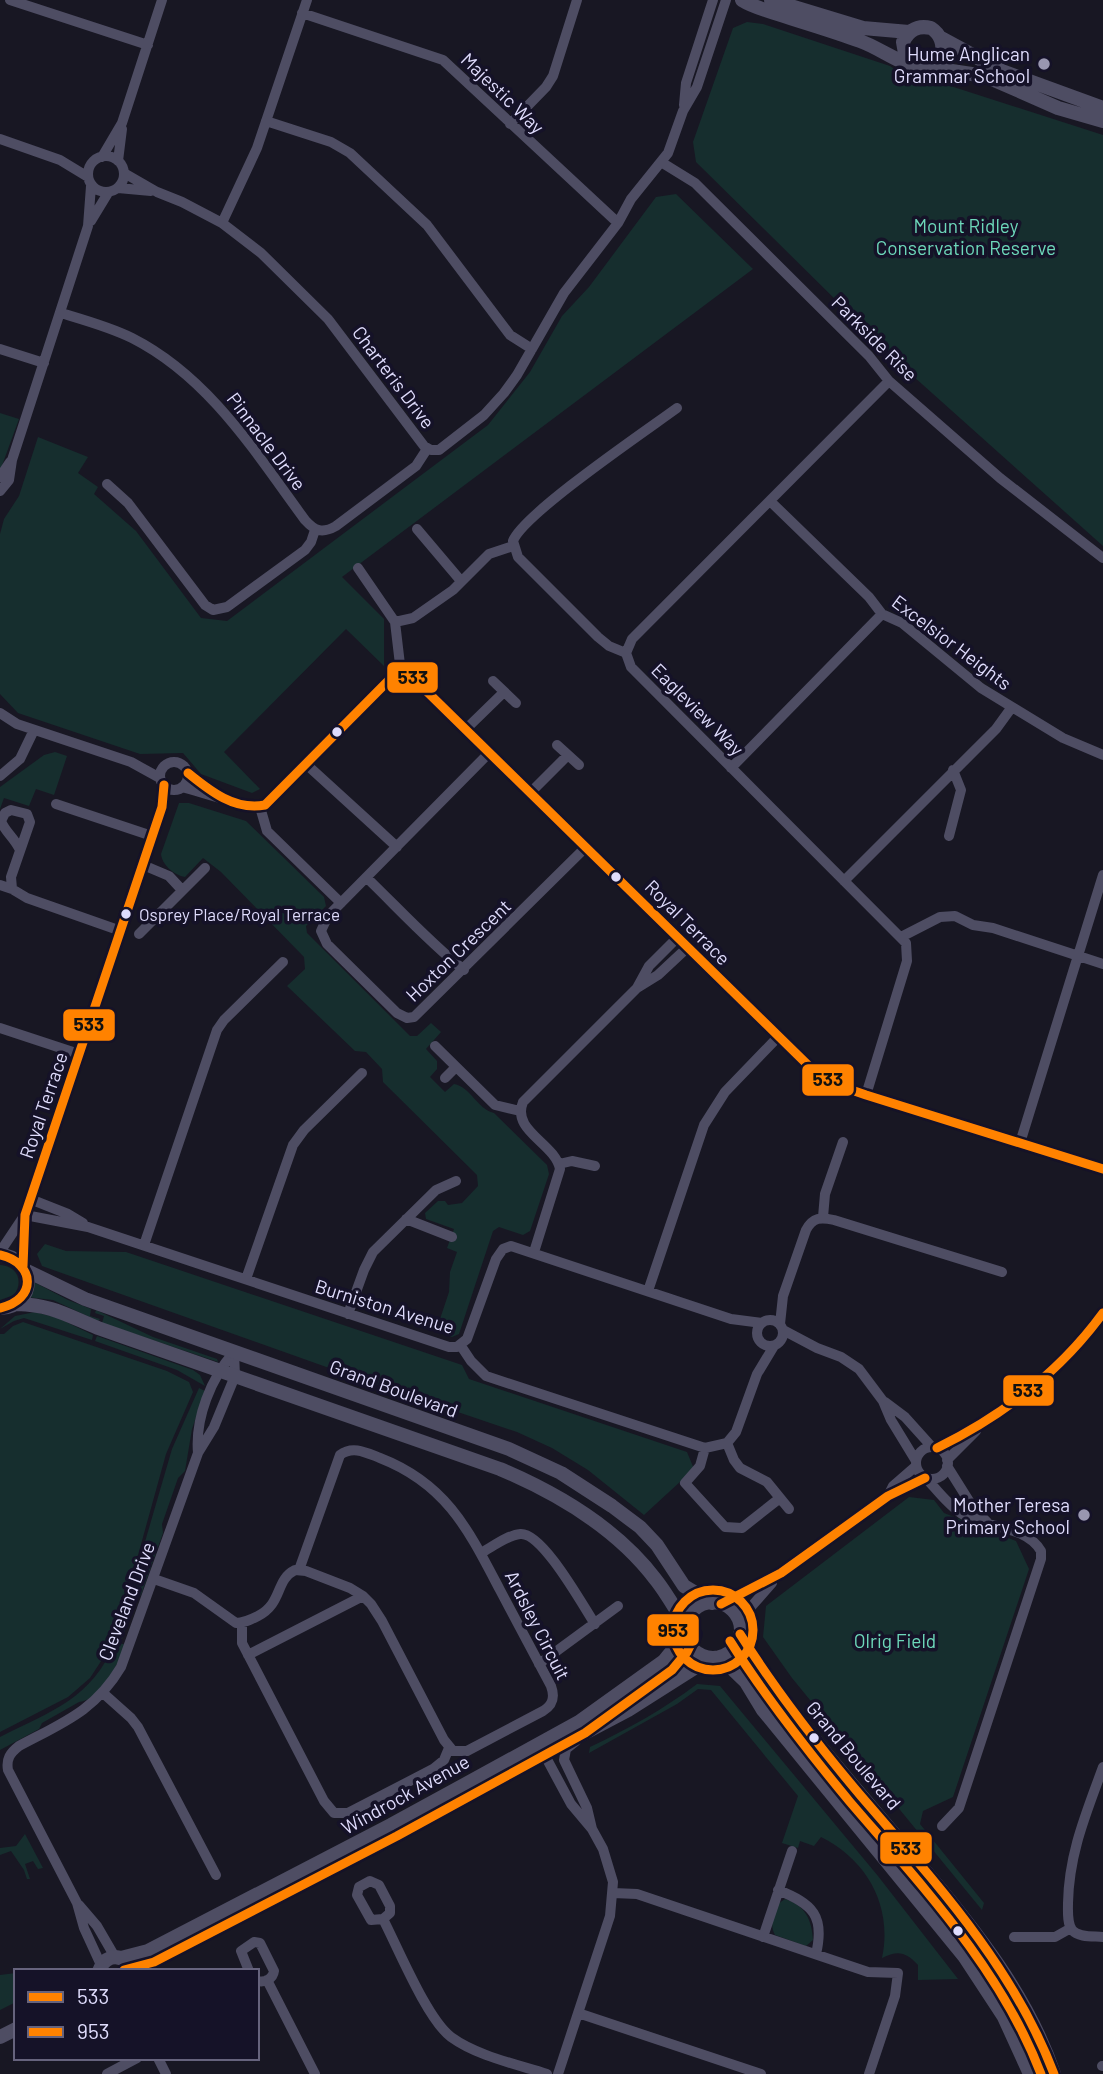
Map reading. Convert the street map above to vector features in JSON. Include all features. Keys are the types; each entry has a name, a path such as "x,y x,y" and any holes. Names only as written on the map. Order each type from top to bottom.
{"street":[{"path":"10,0 26,3 148,45"},
{"path":"88,226 124,173 118,161 122,123 162,0"},
{"path":"222,223 247,173 307,0"},
{"path":"510,124 546,87 553,76 577,0"},
{"name":"Charteris Drive","path":"683,111 686,83 713,0"},
{"name":"Charteris Drive","path":"124,173 222,223 261,253 328,319 427,449 443,449 484,415 504,393 570,283 618,223 631,199 661,162 673,142 683,111 697,86 726,0"},
{"path":"742,0 869,44 898,61 919,67 985,76 1058,108 1103,121"},
{"path":"771,0 863,28 909,32"},
{"name":"Majestic Way","path":"302,13 443,60 618,223"},
{"path":"919,67 904,54 903,42 909,32 926,27 1002,71 1103,108"},
{"path":"919,67 936,63 940,58 942,38"},
{"path":"266,121 331,142 350,153 427,225 510,335 532,349"},
{"path":"0,491 9,480 12,460 88,226 89,181 97,160 122,123"},
{"path":"0,139 60,160 102,192 113,190"},
{"path":"60,160 97,160 108,156 118,161"},
{"name":"Parkside Rise","path":"661,162 695,183 869,356 888,381 914,400 1000,478 1103,558"},
{"name":"Charteris Drive","path":"113,190 157,192"},
{"name":"Pinnacle Drive","path":"61,313 132,338 187,375 223,411 304,520 315,530"},
{"path":"0,349 44,363"},
{"path":"677,408 540,509 517,531 513,546 518,557 603,642 626,653 632,639 888,381"},
{"path":"107,484 128,503 205,605 213,610 228,607 305,550 315,530 325,532 336,526 416,466 427,449"},
{"path":"0,477 12,460"},
{"name":"Excelsior Heights","path":"770,501 869,597 882,614 902,623 981,688 1063,738 1103,755"},
{"path":"417,529 461,581"},
{"path":"395,622 413,618 453,590 489,554 513,546"},
{"path":"0,713 17,724 131,762 179,788 260,807 269,802 389,680 401,673 395,622 358,568"},
{"path":"731,768 882,614"},
{"name":"Eagleview Way","path":"626,653 631,667 901,937"},
{"name":"Royal Terrace","path":"401,673 413,676 815,1072 837,1085 866,1095 1103,1169"},
{"path":"493,681 516,703"},
{"path":"466,729 504,692"},
{"path":"844,881 996,729 1012,707"},
{"path":"0,776 20,759 34,730"},
{"path":"557,745 579,765"},
{"name":"Hoxton Crescent","path":"490,752 323,922 323,939 402,1016 410,1018 421,1013 586,847"},
{"path":"531,792 568,755"},
{"path":"131,762 166,765 179,763 212,794"},
{"path":"306,764 397,847"},
{"path":"162,781 162,770 166,765"},
{"path":"948,836 961,790 953,770"},
{"path":"179,788 187,781 188,773"},
{"name":"Royal Terrace","path":"0,1254 25,1215 162,807 162,781"},
{"name":"Royal Terrace","path":"162,807 179,788"},
{"path":"56,804 152,836"},
{"path":"260,807 267,831 341,903"},
{"path":"12,889 11,877 20,850"},
{"path":"143,865 169,876 182,890"},
{"path":"139,934 205,868"},
{"path":"1020,1143 1103,875"},
{"path":"367,878 430,942 464,970"},
{"path":"0,885 27,898 121,931"},
{"path":"866,1095 907,961 908,948 901,937 948,915 1103,964"},
{"path":"637,988 649,966 678,937"},
{"path":"534,1252 559,1176 559,1164 556,1157 525,1125 520,1111 528,1096 637,988 658,975 688,947"},
{"path":"144,1245 217,1030 283,962"},
{"path":"0,1028 79,1054"},
{"path":"648,1291 705,1125 725,1092 778,1037"},
{"path":"435,1046 495,1105 520,1111"},
{"path":"445,1078 456,1067"},
{"path":"246,1279 293,1145 304,1130 362,1073"},
{"path":"823,1217 825,1194 843,1142"},
{"path":"559,1164 572,1161 595,1166"},
{"path":"348,1314 369,1259 436,1190 456,1181"},
{"name":"Burniston Avenue","path":"30,1199 68,1214 88,1227"},
{"name":"Royal Terrace","path":"24,1268 25,1215"},
{"name":"Burniston Avenue","path":"25,1215 88,1227 441,1346 461,1346 469,1335 499,1253 511,1246 762,1330"},
{"path":"757,1374 762,1330 783,1296 806,1230 813,1220 823,1217 1002,1272"},
{"path":"407,1219 452,1237"},
{"name":"Grand Boulevard","path":"0,1254 12,1257 24,1268 85,1299 509,1449 561,1473 640,1528 657,1545 684,1586 717,1603"},
{"path":"17,1304 28,1285 24,1268"},
{"path":"461,1346 486,1376 705,1448 727,1443 736,1432 757,1374 779,1335 783,1296"},
{"path":"0,1308 17,1304 40,1304 61,1310 98,1328 500,1469 559,1497 603,1527 642,1563 656,1580 685,1627 689,1645 694,1652 715,1658 746,1682 763,1710 964,1956 1004,2017 1030,2074"},
{"path":"888,1496 893,1486 916,1463 923,1450 935,1448 982,1424 1040,1381 1083,1340 1103,1313"},
{"path":"762,1330 850,1362 866,1377 883,1401 925,1478 957,1511 1030,1539 1041,1552 1041,1559 959,1808 943,1826"},
{"path":"762,1330 779,1335"},
{"name":"Cleveland Drive","path":"198,1453 198,1426 218,1370 234,1352"},
{"name":"Cleveland Drive","path":"99,1969 77,1903 4,1761 13,1750 76,1717 113,1681 126,1656 198,1453 214,1427 235,1376 234,1352"},
{"path":"883,1401 905,1417 935,1448 946,1455 947,1463 974,1509 987,1522"},
{"path":"685,1627 694,1609 717,1603 781,1573 888,1496 925,1478 942,1475 947,1463 982,1424"},
{"path":"727,1443 740,1468 767,1482 789,1509"},
{"path":"705,1448 700,1466 685,1483 724,1527 742,1528 780,1498"},
{"name":"Ardsley Circuit","path":"242,1623 270,1609 287,1574 299,1570 336,1462 345,1451 353,1449 388,1461 439,1494 466,1525 552,1690 553,1700 547,1709 467,1751 457,1752 449,1748"},
{"path":"481,1553 518,1534 528,1535 555,1559 564,1578 595,1624"},
{"path":"154,1579 194,1593 231,1621 242,1623 241,1637 248,1655 327,1807 334,1813 348,1812 433,1769 444,1760 449,1748 377,1612 363,1596 334,1581 299,1570"},
{"path":"715,1658 734,1648 750,1608 781,1573"},
{"path":"248,1655 363,1596"},
{"path":"717,1603 730,1608 740,1629"},
{"path":"539,1664 618,1606"},
{"name":"Windrock Avenue","path":"136,1969 541,1749 664,1661 677,1645 685,1627"},
{"name":"Grand Boulevard","path":"740,1629 778,1693 984,1944 1028,2014 1054,2074"},
{"name":"Windrock Avenue","path":"99,1969 104,1961 148,1951 541,1749 585,1733 715,1658"},
{"path":"103,1693 138,1727 216,1875"},
{"path":"558,2074 610,1916 613,1893 608,1862 592,1829 587,1808 564,1760 566,1749 585,1733"},
{"path":"541,1749 571,1804 592,1829"},
{"path":"1103,1767 1070,1864 1068,1913 1071,1928 1079,1934 1103,1937"},
{"path":"763,1937 792,1851"},
{"path":"778,1889 802,1900 816,1917 820,1938 816,1954"},
{"path":"613,1893 637,1894 868,1972 898,1973 895,1996 869,2074"},
{"name":"Cleveland Drive","path":"77,1903 118,1957"},
{"path":"383,1919 434,2019 450,2036 469,2047 547,2074"},
{"path":"1014,1937 1055,1937 1071,1928"},
{"path":"248,1969 241,1951 254,1942 260,1943 274,1971 272,1977 262,1980 315,2074"},
{"path":"118,1957 132,1969"},
{"path":"578,2013 761,2074"},
{"path":"107,2074 133,2060"},
{"path":"719,2073 723,2061"}],"green space":[{"name":"Mount Ridley Conservation Reserve","path":"747,22 763,24 890,66 912,82 938,82 1103,135 1103,546 913,376 696,162 693,142 733,28"},
{"path":"676,194 753,269 342,577 384,619 384,666 346,629 224,752 260,789 252,793 201,774 183,753 140,754 18,713 0,694 0,534 4,519 19,496 38,437 88,457 78,473 98,487 94,494 136,531 201,618 227,621 488,425 530,372 562,316 589,287 656,197"},
{"path":"0,413 19,419 0,471"},
{"path":"55,752 67,756 54,795 36,789 29,806 4,798 0,809 0,787 44,755"},
{"path":"179,803 189,803 246,821 324,897 326,906 306,926 307,933 410,1036 417,1036 431,1023 441,1032 426,1049 437,1061 437,1069 430,1077 445,1092 454,1084 465,1089 483,1107 494,1113 547,1165 549,1174 530,1231 523,1235 499,1227 493,1231 459,1334 452,1337 436,1331 449,1292 450,1272 457,1252 447,1248 454,1229 426,1219 425,1213 438,1201 445,1201 448,1205 462,1203 478,1186 477,1175 383,1082 382,1069 366,1052 355,1051 287,986 305,969 304,957 221,872 203,858 185,877 166,866 161,854"},
{"path":"45,1244 66,1251 126,1252 462,1365 469,1379 687,1452 694,1469 644,1515 588,1470 552,1448 517,1432 42,1266 37,1254"},
{"path":"0,1265 15,1271 18,1285 14,1295 0,1300"},
{"path":"30,1280 91,1309 90,1316 100,1319 98,1321 53,1300 27,1297"},
{"path":"96,1310 153,1337 217,1359 218,1362 102,1323 104,1316 95,1313"},
{"path":"35,1312 58,1318 93,1335 92,1340 24,1318 0,1329 15,1316"},
{"path":"23,1322 167,1371 189,1382 193,1392 166,1454 122,1613 105,1655 90,1678 68,1697 0,1732 0,1334"},
{"path":"97,1336 193,1370 200,1375 205,1386 177,1370 95,1341"},
{"path":"199,1388 205,1391 192,1429 185,1471 178,1478 162,1524 163,1533 141,1595 135,1600 122,1639 117,1638 172,1449"},
{"name":"Olrig Field","path":"909,1497 934,1500 944,1513 1016,1541 1029,1569 953,1797 923,1811 920,1824 984,1903 982,1910 792,1678 763,1637 766,1606"},
{"path":"115,1642 127,1645 114,1670 95,1695 42,1723 39,1729 0,1750 0,1737 53,1711 82,1690 106,1661"},
{"path":"697,1684 720,1686 878,1876 958,1979 918,1980 918,1965 910,1957 897,1953 882,1958 884,1920 880,1903 863,1872 837,1847 821,1837 814,1846 800,1841 798,1848 782,1843 798,1796 711,1690 698,1689 677,1704 589,1753 590,1747 645,1718"},
{"path":"25,1834 43,1868 38,1869 33,1861 25,1864 30,1879 27,1879 11,1851 0,1855 0,1848 16,1846"},
{"path":"785,1899 798,1905 809,1920 813,1940 806,1946 775,1935 772,1927 774,1915 778,1904"},
{"path":"14,1973 14,2003 0,2010 0,1975"}],"transit line":[{"name":"533","path":"188,773 214,793 233,802 265,805 389,680 401,673 409,674 815,1072 837,1085 866,1095 1103,1169"},
{"name":"533","path":"23,1266 25,1215 162,807 164,785"},
{"name":"533","path":"0,1255 12,1259 20,1266 26,1273 27,1282 21,1297 0,1308"},
{"name":"533","path":"937,1448 984,1422 1028,1391 1068,1354 1103,1313"},
{"name":"533","path":"721,1604 781,1573 888,1496 925,1478"},
{"name":"953","path":"713,1590 728,1593 741,1602 750,1615 753,1630 750,1645 741,1658 728,1667 713,1670 698,1667 685,1658 676,1645 673,1630 676,1615 685,1602 698,1593 713,1590"},
{"name":"953","path":"128,1969 154,1962 397,1836 585,1733 672,1670 687,1652 696,1634"},
{"name":"533","path":"740,1634 813,1737 970,1927 1017,1997 1054,2074"},
{"name":"953","path":"730,1641 803,1743 958,1930 1004,1999 1041,2074"}],"place":[{"name":"Hume Anglican Grammar School","path":"1044,64"},
{"name":"Osprey Place/Royal Terrace","path":"126,914"},
{"name":"Mother Teresa Primary School","path":"1084,1515"}]}
